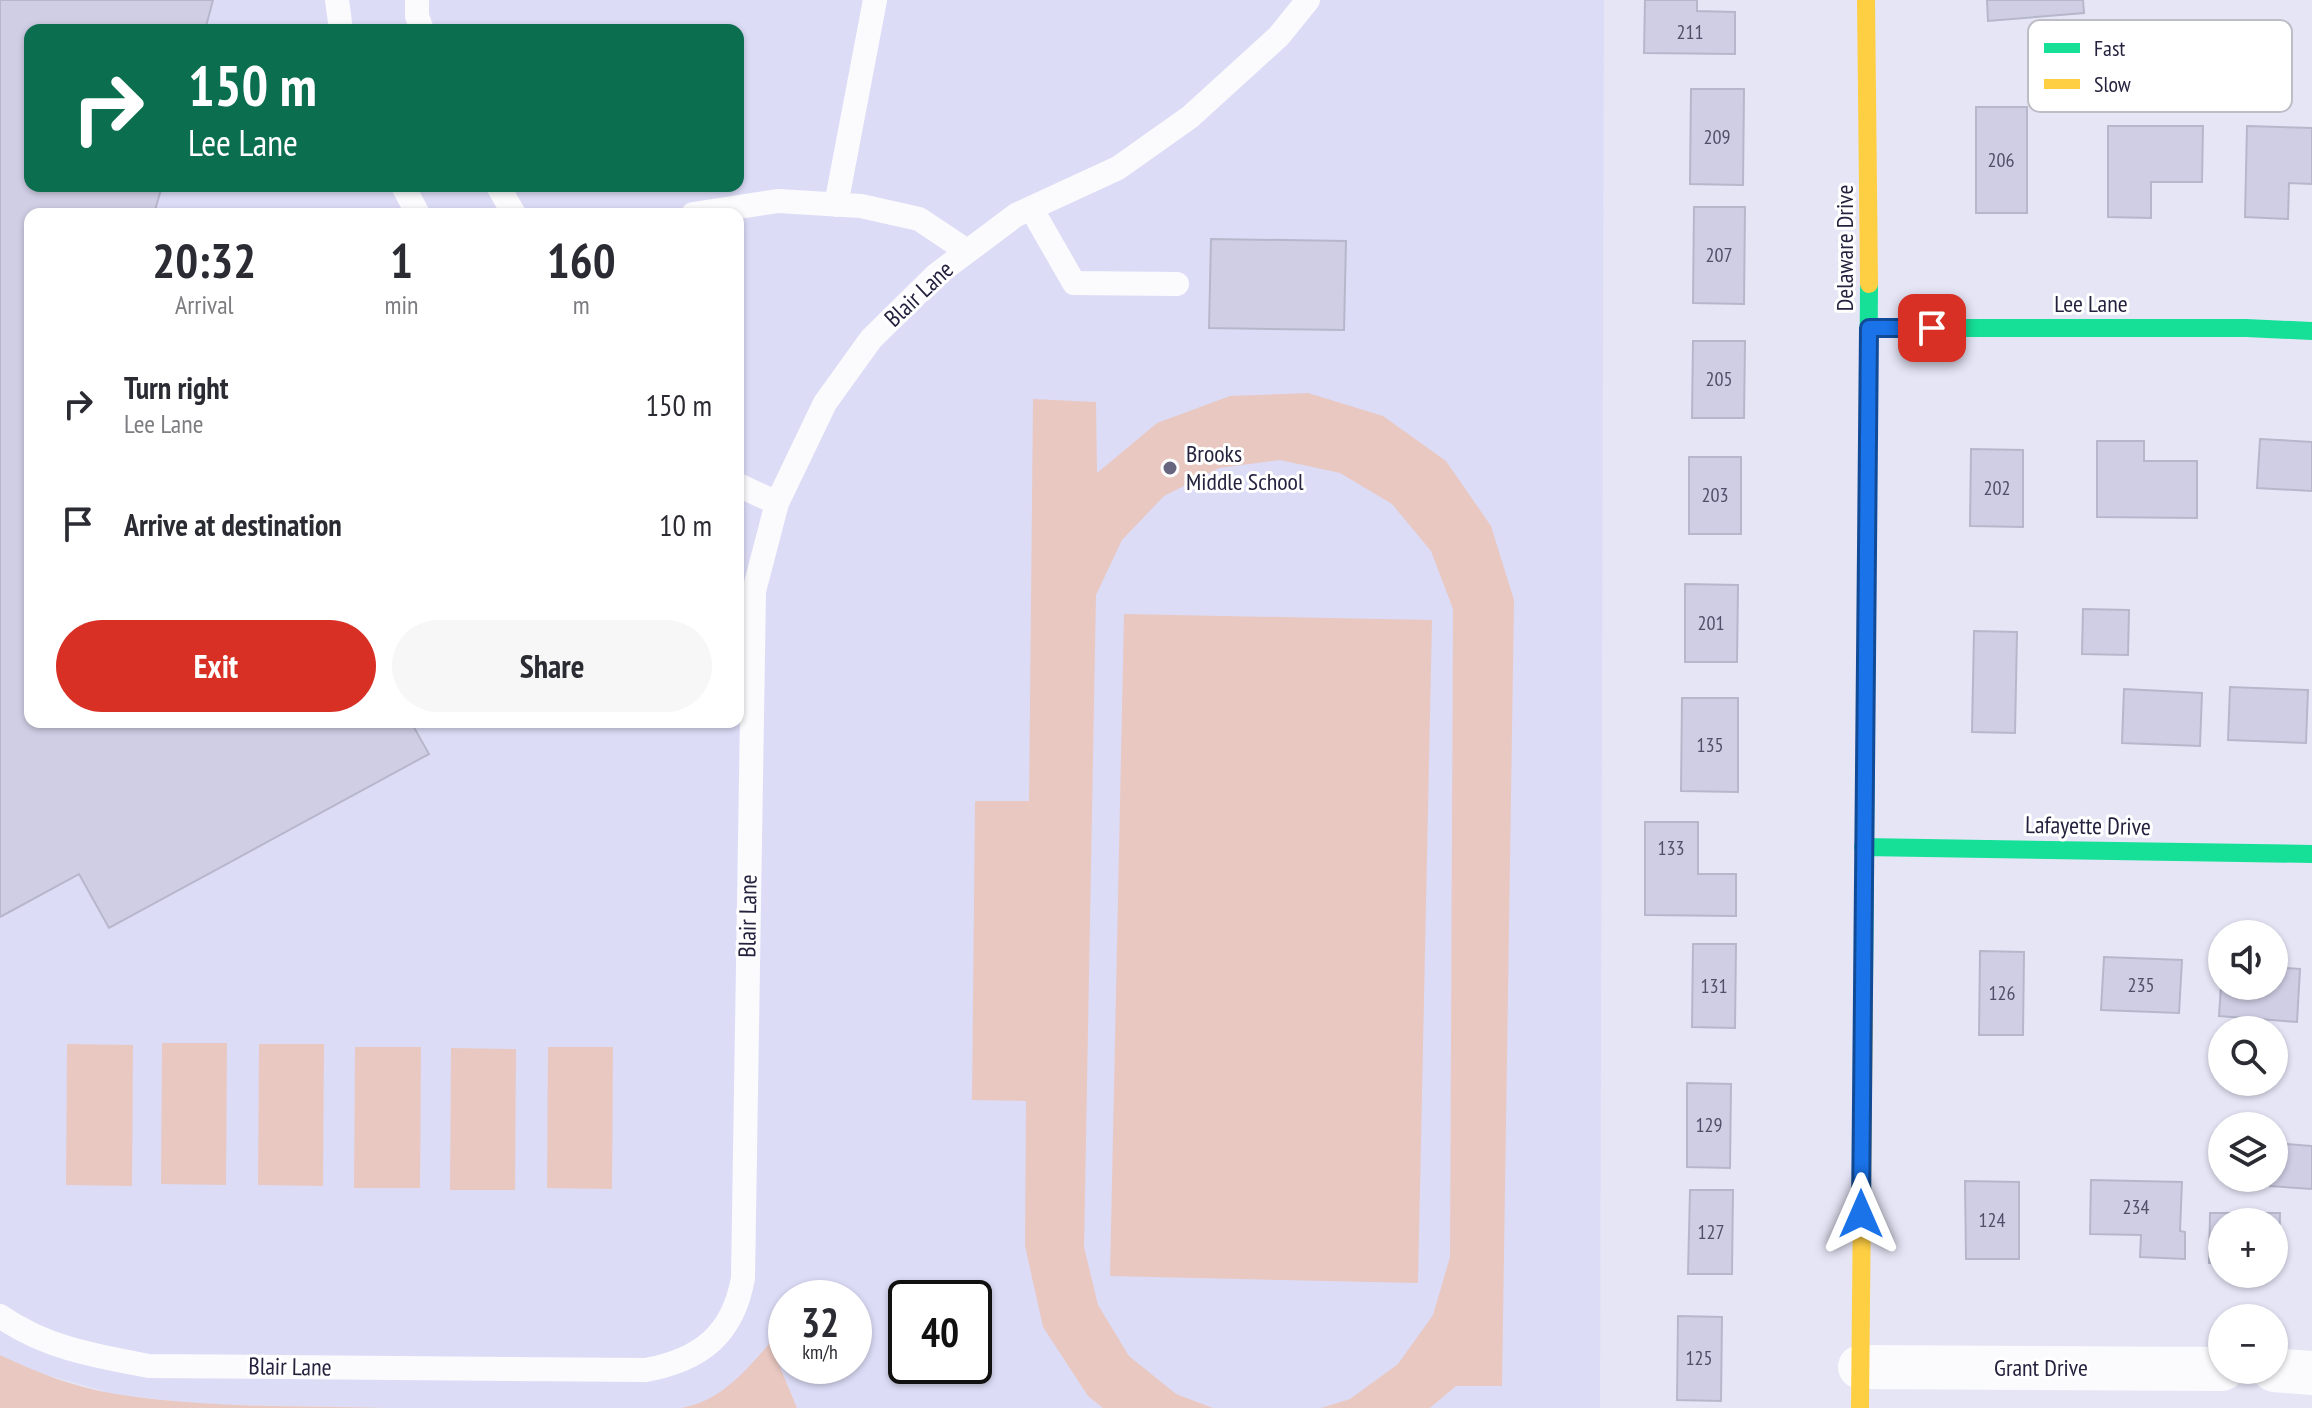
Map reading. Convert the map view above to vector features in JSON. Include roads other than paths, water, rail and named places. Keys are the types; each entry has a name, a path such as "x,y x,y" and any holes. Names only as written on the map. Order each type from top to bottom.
{"street":[{"name":"Delaware Drive","path":"1860,1387 1869,328 1866,0"},
{"name":"Lee Lane","path":"1869,328 2230,328 2312,331"},
{"name":"Lafayette Drive","path":"1863,847 2312,854"},
{"name":"Grant Drive","path":"1860,1387 2208,1370"},
{"path":"2288,1371 2312,1373"}],"lane":[{"path":"337,0 340,24"},
{"path":"417,0 420,24"},
{"path":"836,205 875,0"},
{"name":"Blair Lane","path":"0,1316 16,1327 73,1352 149,1366 646,1370 671,1365 700,1351 717,1337 732,1316 743,1278 754,591 777,503 825,403 871,339 936,275 1016,215 1118,168 1190,117 1279,36 1308,0"},
{"path":"732,208 778,201 861,206 919,219 967,251"},
{"path":"1031,208 1074,283 1177,284"},
{"path":"744,488 777,503"}],"place":[{"name":"Brooks Middle School","path":"1170,468"}]}
